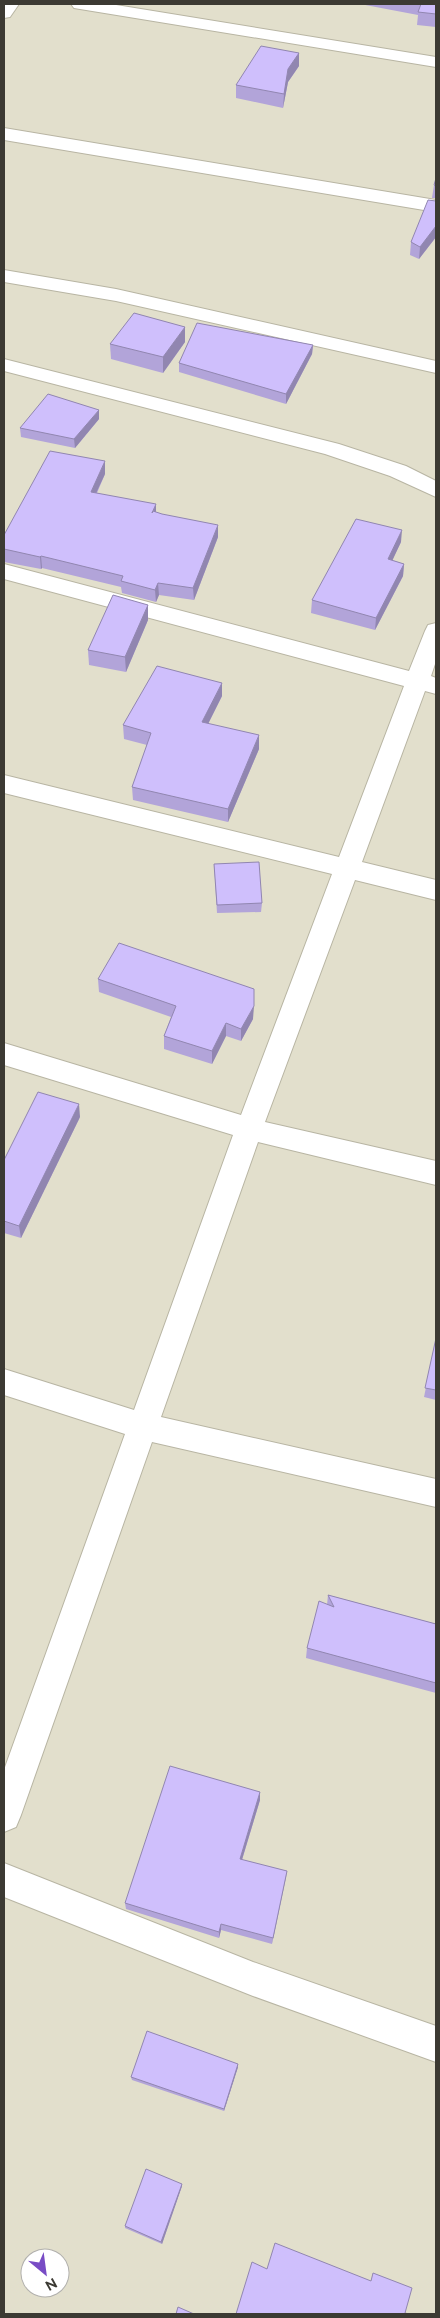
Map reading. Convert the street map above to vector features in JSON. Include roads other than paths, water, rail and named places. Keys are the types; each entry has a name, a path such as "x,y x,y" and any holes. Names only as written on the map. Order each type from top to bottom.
{"street":[{"path":"4,13 10,4"},
{"path":"80,4 436,62"},
{"path":"4,134 436,206"},
{"path":"4,276 116,295 436,367"},
{"path":"4,365 332,450 398,472 436,490"},
{"path":"4,572 427,683"},
{"path":"4,1815 141,1426 346,869 427,683 436,631"},
{"path":"4,784 119,810 346,869 436,890"},
{"path":"4,1054 249,1129 436,1173"},
{"path":"4,1382 141,1426 436,1493"},
{"path":"4,1880 254,1978 436,2044"}]}
